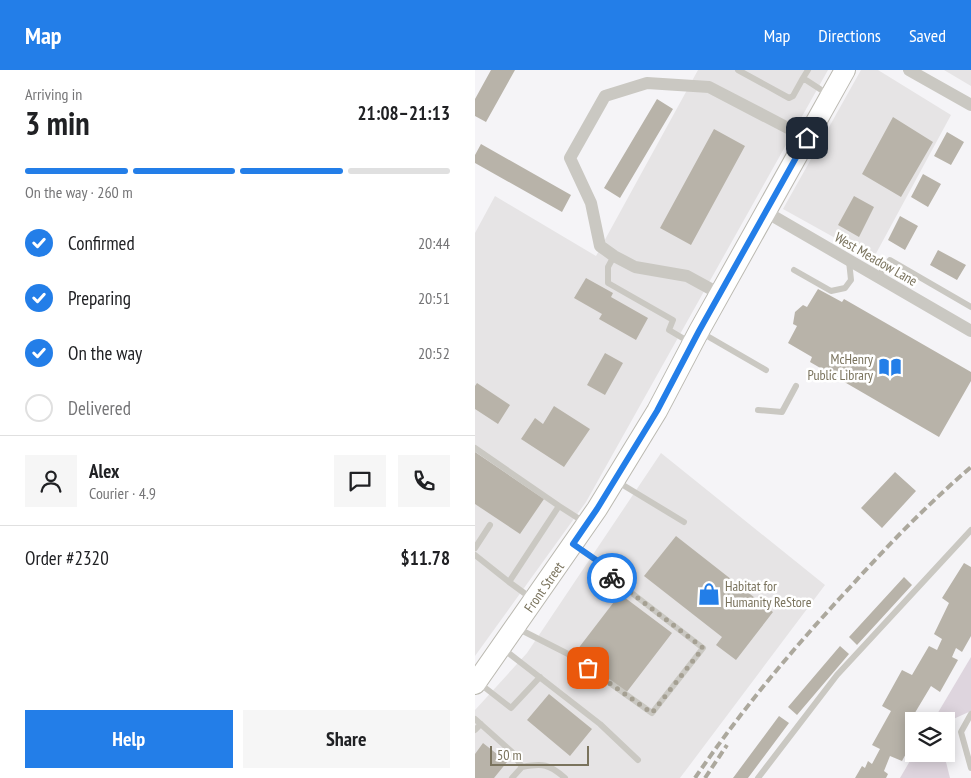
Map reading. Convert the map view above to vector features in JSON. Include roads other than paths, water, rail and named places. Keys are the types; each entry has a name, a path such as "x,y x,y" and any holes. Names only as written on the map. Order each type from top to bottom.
{"main road":[{"name":"Front Street","path":"476,683 587,524 657,411 695,337 845,70"}],"street":[{"path":"909,70 971,105"},
{"path":"720,294 687,276 635,267 600,246 591,203 570,158 605,96 647,83 709,87 807,138"},
{"name":"West Meadow Lane","path":"766,212 970,328"}],"lane":[{"path":"738,70 789,98 793,96 808,70"},
{"path":"803,78 830,96"},
{"path":"613,255 608,267 608,284 673,320 669,330 695,337 766,370"},
{"path":"794,270 831,291 845,288 851,280 849,260"},
{"path":"878,277 889,260 971,307"},
{"path":"758,410 782,412 796,386"},
{"path":"475,448 587,524"},
{"path":"614,480 684,522"},
{"path":"509,582 559,506"},
{"path":"475,548 490,525"},
{"path":"758,778 837,674 971,530"},
{"path":"516,627 572,656 652,713 703,648 602,570 599,562 573,544"},
{"path":"475,555 535,600"},
{"path":"502,647 600,724 638,760"},
{"path":"476,683 511,708 540,677"},
{"path":"971,714 961,732 971,768"},
{"path":"475,718 512,752 522,767"},
{"path":"475,730 481,724"},
{"path":"512,778 522,767 539,764 552,767 565,778"}],"railway":[{"path":"695,778 751,702 811,630 896,538 971,467"},
{"path":"705,778 727,745"}],"place":[{"name":"McHenry Public Library","path":"890,367"},
{"name":"Habitat for Humanity ReStore","path":"709,594"}]}
